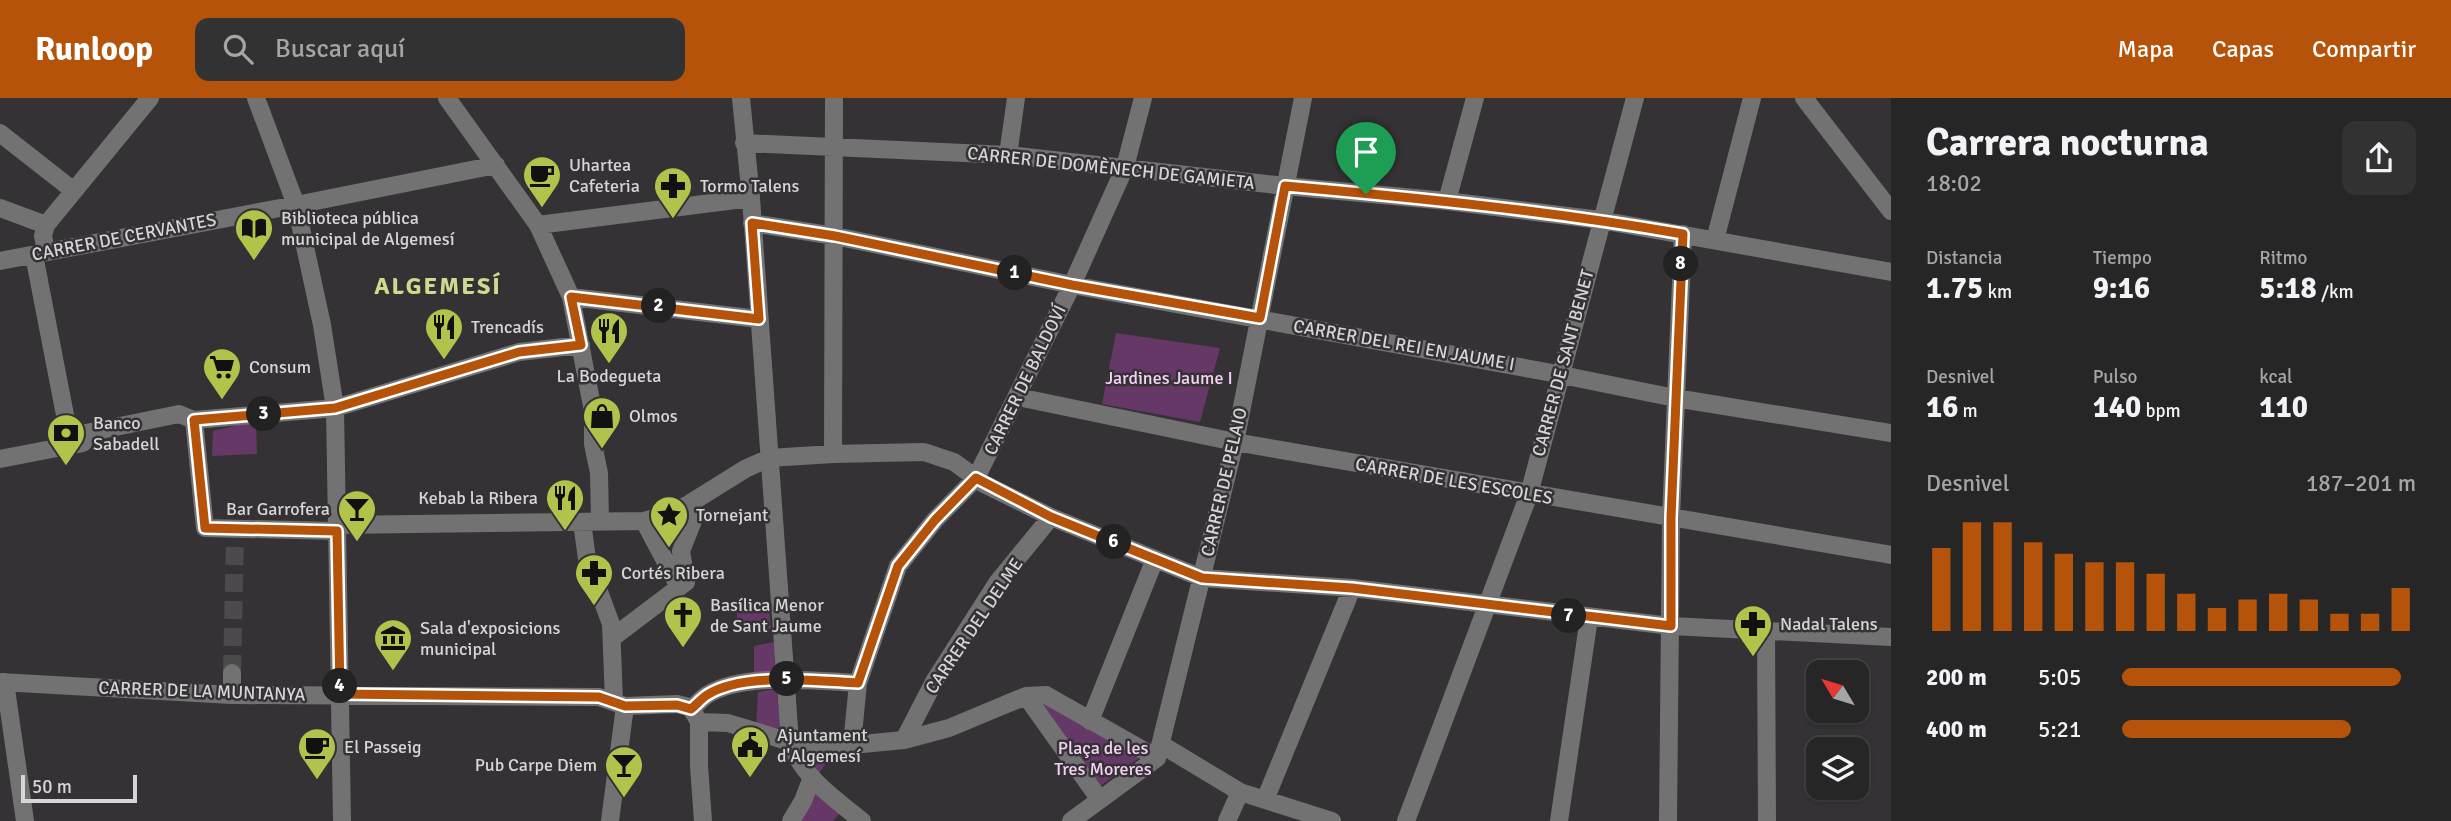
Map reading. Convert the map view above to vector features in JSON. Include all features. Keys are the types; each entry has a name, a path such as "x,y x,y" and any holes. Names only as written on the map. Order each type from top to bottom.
{"street":[{"path":"256,98 296,205 322,325 335,408 342,821"},
{"path":"447,98 538,225 571,297 593,411 593,443 599,473 587,559 611,624 619,704 610,821"},
{"path":"741,98 751,198 790,742 811,780 862,821"},
{"path":"832,454 834,98"},
{"path":"1008,155 1016,98"},
{"name":"CARRER DE BALDOVÍ","path":"852,745 858,683 898,566 935,520 976,478 1072,285 1125,167 1143,98"},
{"name":"CARRER DE PELAIO","path":"1159,751 1235,442 1303,98"},
{"path":"1447,201 1475,98"},
{"name":"CARRER DE SANT BENET","path":"1406,821 1529,494 1600,220 1635,98"},
{"path":"1715,240 1752,98"},
{"path":"1804,98 1891,211"},
{"path":"36,254 46,225 141,101"},
{"path":"0,134 74,191"},
{"name":"CARRER DE DOMÈNECH DE GAMIETA","path":"744,143 1008,155 1447,201 1600,220 1891,272"},
{"name":"CARRER DE CERVANTES","path":"0,261 496,165"},
{"path":"538,225 751,198"},
{"path":"0,208 46,225"},
{"path":"26,218 36,254 72,438"},
{"name":"CARRER DEL REI EN JAUME I","path":"752,223 835,236 1072,285 1559,374 1675,398 1891,433"},
{"path":"1668,821 1671,518 1683,234"},
{"path":"571,297 759,319"},
{"path":"322,325 317,341 323,374"},
{"path":"0,459 81,434 179,414 194,420 335,408 519,352 581,345"},
{"name":"CARRER DE LES ESCOLES","path":"1018,397 1235,442 1891,555"},
{"path":"194,420 205,528 235,532 644,522 689,504 769,453 924,452 954,462 976,478 1051,517 1202,578 1352,588 1671,626 1891,637"},
{"path":"72,438 170,425"},
{"path":"612,638 686,582 681,551 695,516 689,504"},
{"name":"CARRER DEL DELME","path":"904,740 935,680 997,583 1051,517"},
{"path":"644,522 678,587"},
{"path":"1090,721 1155,559"},
{"path":"1265,800 1352,588"},
{"path":"1559,821 1590,618"},
{"path":"1766,629 1767,821"},
{"path":"232,673 232,695"},
{"path":"703,821 699,766 701,718 708,695 734,685 785,679 858,683"},
{"path":"2,682 25,821"},
{"name":"CARRER DE LA MUNTANYA","path":"2,682 232,695 599,697 619,704 677,705 701,718 728,723 790,742 852,745 904,740 949,727 1026,696"},
{"path":"1026,696 1046,695 1090,721 1159,751 1240,792 1332,821"},
{"path":"1026,696 1101,800"},
{"path":"1071,821 1101,800 1159,751"},
{"path":"791,821 811,780"},
{"path":"1227,821 1240,792"}],"green space":[{"name":"Jardines Jaume I","path":"1116,333 1220,348 1200,422 1102,404"},
{"path":"256,421 257,454 212,456 213,431"},
{"path":"684,515 685,530 667,539 660,535 659,525"},
{"path":"737,601 768,601 771,629 737,626"},
{"path":"774,642 779,674 754,675 754,646"},
{"path":"776,689 781,726 775,731 756,728 758,692"},
{"name":"Plaça de les Tres Moreres","path":"1045,700 1142,756 1099,787 1034,702"},
{"path":"801,748 835,749 817,777"},
{"path":"813,791 841,812 833,821 797,821"}],"tunnel":[{"path":"232,673 235,536"}],"place":[{"name":"Uhartea Cafeteria","path":"542,209"},
{"name":"Tormo Talens","path":"673,220"},
{"name":"Biblioteca pública municipal de Algemesí","path":"254,262"},
{"name":"Trencadís","path":"444,361"},
{"name":"La Bodegueta","path":"609,365"},
{"name":"Consum","path":"222,401"},
{"name":"Olmos","path":"602,450"},
{"name":"Banco Sabadell","path":"66,467"},
{"name":"Kebab la Ribera","path":"565,532"},
{"name":"Bar Garrofera","path":"357,543"},
{"name":"Tornejant","path":"669,549"},
{"name":"Cortés Ribera","path":"594,607"},
{"name":"Basílica Menor de Sant Jaume","path":"683,649"},
{"name":"Nadal Talens","path":"1753,658"},
{"name":"Sala d'exposicions municipal","path":"393,672"},
{"name":"Ajuntament d'Algemesí","path":"750,779"},
{"name":"El Passeig","path":"317,781"},
{"name":"Pub Carpe Diem","path":"624,799"}],"district":[{"name":"ALGEMESÍ","path":"438,286"}],"route":[{"path":"1285,186 1366,194 1600,220 1683,234 1671,518 1671,626 1352,588 1202,578 1051,517 976,478 935,520 898,566 858,683 785,679 734,685 708,695 691,709 677,705 625,706 599,697 340,694 337,531 205,528 194,420 335,408 519,352 581,345 571,297 759,319 752,223 835,236 1072,285 1260,318 1285,186"}]}
